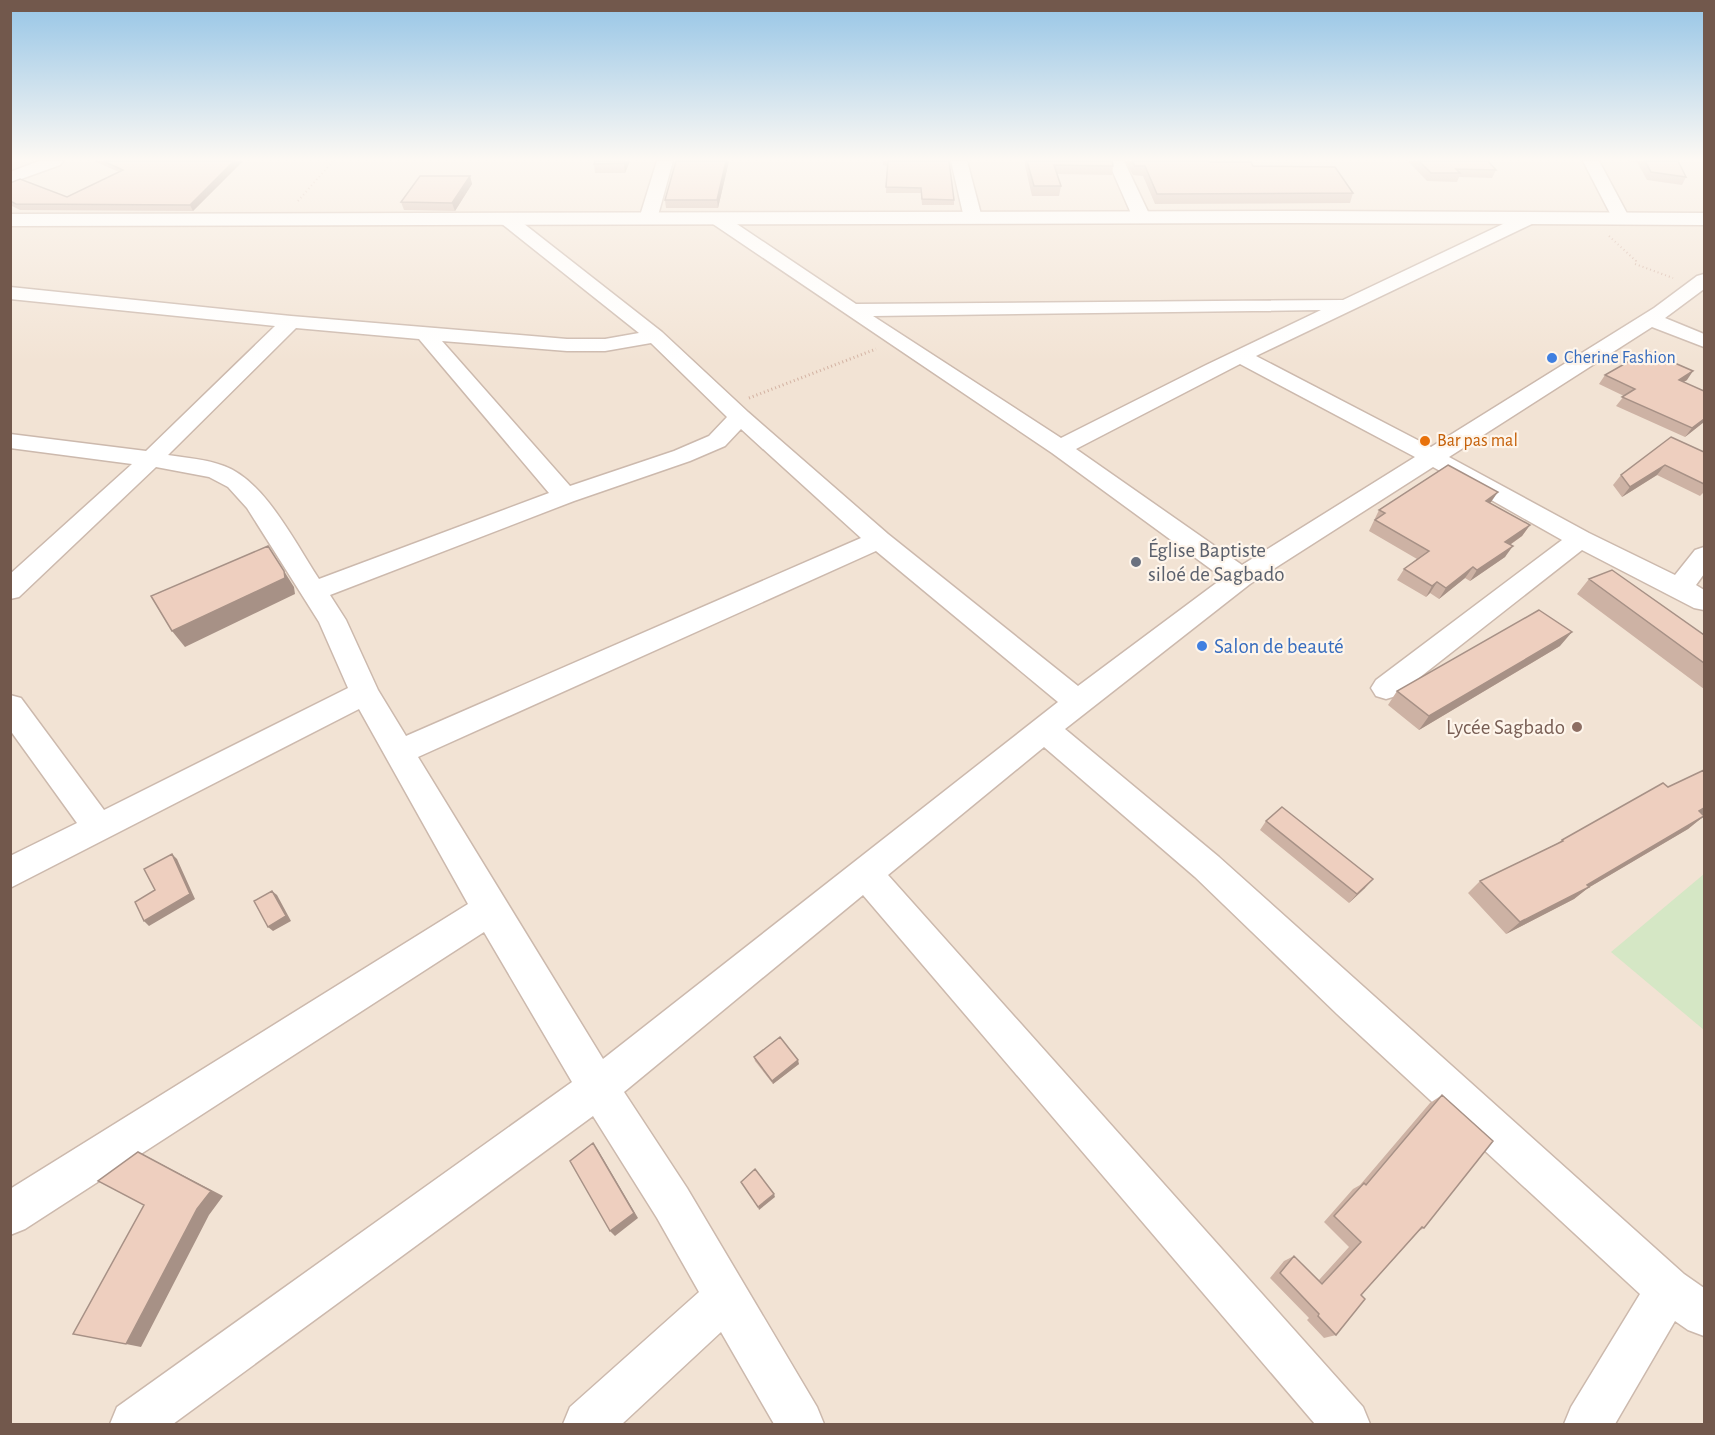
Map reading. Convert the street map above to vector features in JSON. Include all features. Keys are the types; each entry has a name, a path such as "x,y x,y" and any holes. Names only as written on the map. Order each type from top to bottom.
{"street":[{"path":"518,228 655,336 879,540 1078,702"},
{"path":"731,228 1060,448 1241,578"},
{"path":"1060,448 1240,356 1509,228"},
{"path":"134,1425 598,1088 1078,702 1241,578 1650,319 1700,283"},
{"path":"10,293 291,322 567,345 605,345 655,336"},
{"path":"852,310 1347,304"},
{"path":"1650,319 1704,340"},
{"path":"10,590 151,459 291,322"},
{"path":"423,332 565,496"},
{"path":"1240,356 1433,457 1580,539 1704,601"},
{"path":"314,591 565,496 706,446 717,441 735,411"},
{"path":"10,441 151,459 216,471 236,482 255,503 332,620 365,693 490,909 598,1088 672,1203 800,1425"},
{"path":"1386,688 1580,539"},
{"path":"399,752 879,540"},
{"path":"1680,587 1704,556"},
{"path":"10,873 365,693"},
{"path":"10,706 98,827"},
{"path":"1044,729 1207,867 1350,1001 1686,1302 1588,1425"},
{"path":"865,873 1346,1425"},
{"path":"10,1214 490,909"},
{"path":"587,1425 725,1298"}],"path":[{"path":"1602,228 1636,261 1635,264 1649,271 1700,283"},
{"path":"735,411 897,341"}],"shaded area":[{"path":"11,228 1704,228 1704,1424 11,1424"}],"green space":[{"path":"1704,874 1704,1030 1611,952"}],"building":[{"path":"1647,351 1693,371 1679,380 1704,391 1704,419 1692,428 1622,397 1635,389 1605,375"},
{"path":"1671,437 1704,452 1704,484 1665,465 1630,487 1621,475"},
{"path":"1448,465 1498,492 1486,501 1530,525 1505,542 1513,546 1477,570 1473,567 1446,588 1437,582 1432,586 1404,569 1429,551 1375,520 1385,513 1379,510"},
{"path":"268,546 284,571 285,578 172,631 151,596"},
{"path":"1612,570 1704,635 1704,663 1589,579"},
{"path":"1539,610 1572,632 1429,716 1397,691"},
{"path":"1704,770 1704,808 1699,811 1704,816 1587,885 1589,887 1520,922 1480,881 1563,841 1663,783 1668,787"},
{"path":"1282,807 1373,879 1357,894 1266,821"},
{"path":"172,854 190,894 144,921 135,902 155,890 144,869"},
{"path":"272,891 286,916 268,927 254,901"},
{"path":"780,1037 798,1060 772,1081 754,1057"},
{"path":"1442,1095 1493,1141 1424,1228 1422,1227 1361,1295 1365,1299 1336,1335 1280,1273 1294,1256 1322,1284 1361,1242 1334,1216 1364,1183 1366,1185"},
{"path":"593,1143 634,1213 610,1231 570,1161"},
{"path":"138,1152 211,1191 197,1209 126,1344 73,1334 144,1205 98,1181"},
{"path":"755,1169 774,1194 758,1207 741,1182"}],"place":[{"name":"Cherine Fashion","path":"1552,358"},
{"name":"Bar pas mal","path":"1425,441"},
{"name":"Église Baptiste siloé de Sagbado","path":"1136,562"},
{"name":"Salon de beauté","path":"1202,646"},
{"name":"Lycée Sagbado","path":"1577,727"}]}
